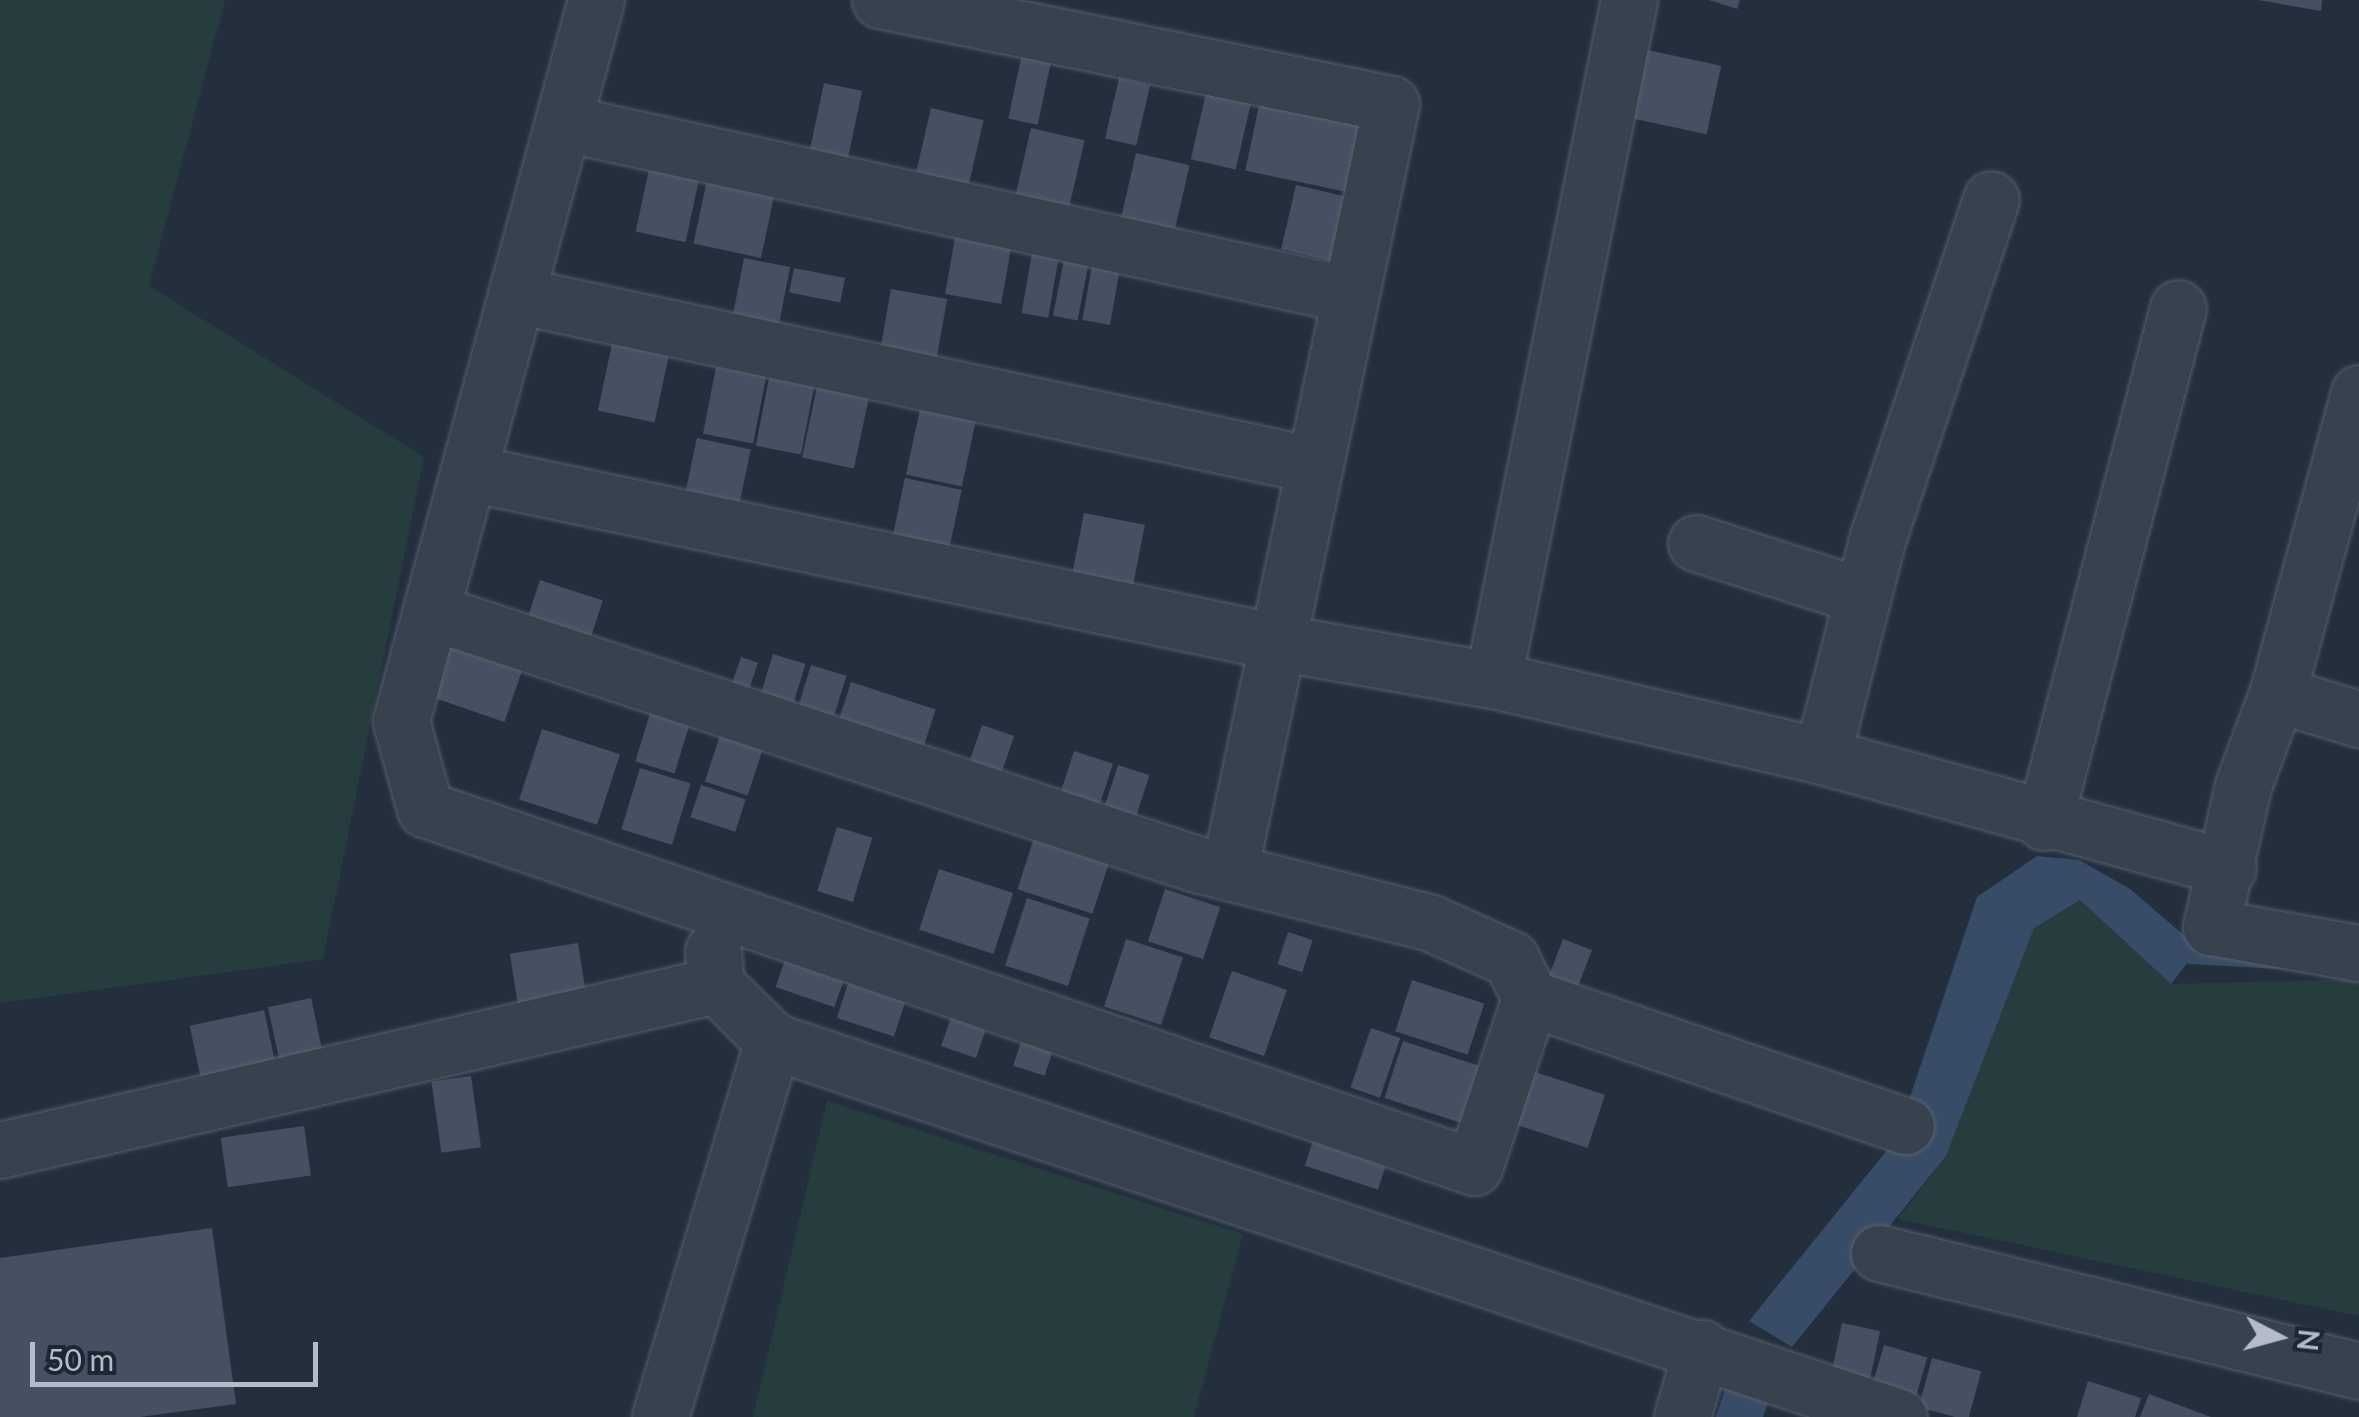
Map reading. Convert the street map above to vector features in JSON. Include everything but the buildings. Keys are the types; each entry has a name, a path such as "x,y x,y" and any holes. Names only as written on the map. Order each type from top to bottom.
{"street":[{"path":"432,612 1229,872 1431,924 1511,959 1530,998 1474,1167 425,809 401,721 596,0"},
{"path":"880,0 1391,104 1229,872"},
{"path":"1493,680 1629,0"},
{"path":"564,123 1350,295"},
{"path":"1822,756 1862,596 1991,199"},
{"path":"516,295 1314,465"},
{"path":"2044,822 2178,308"},
{"path":"2359,393 2339,545 2277,694 2244,786 2212,927 2359,953"},
{"path":"470,473 1277,642 1493,680 1822,756 1965,793 2044,822 2228,868"},
{"path":"1696,542 1862,596"},
{"path":"2277,694 2359,718"},
{"path":"708,903 716,985 773,1040 1900,1417"},
{"path":"0,1150 716,985"},
{"path":"1530,998 1906,1126"},
{"path":"660,1417 773,1040"},
{"path":"1880,1253 2359,1371"},
{"path":"1682,1417 1702,1348"}],"green space":[{"path":"0,0 225,0 149,286 424,457 323,959 0,1003"},
{"path":"2080,900 2171,984 2359,979 2359,1316 1898,1219 1946,1156 2033,928"},
{"path":"827,1101 1243,1234 1194,1417 753,1417"}],"water":[{"path":"2037,856 2079,860 2130,889 2199,948 2171,984 2080,900 2034,928 1946,1156 1792,1347 1749,1321 1896,1139 1977,897"},
{"path":"1732,1368 1773,1389 1763,1417 1716,1417"}],"waterway":[{"path":"2182,951 2190,958 2280,963"}]}
